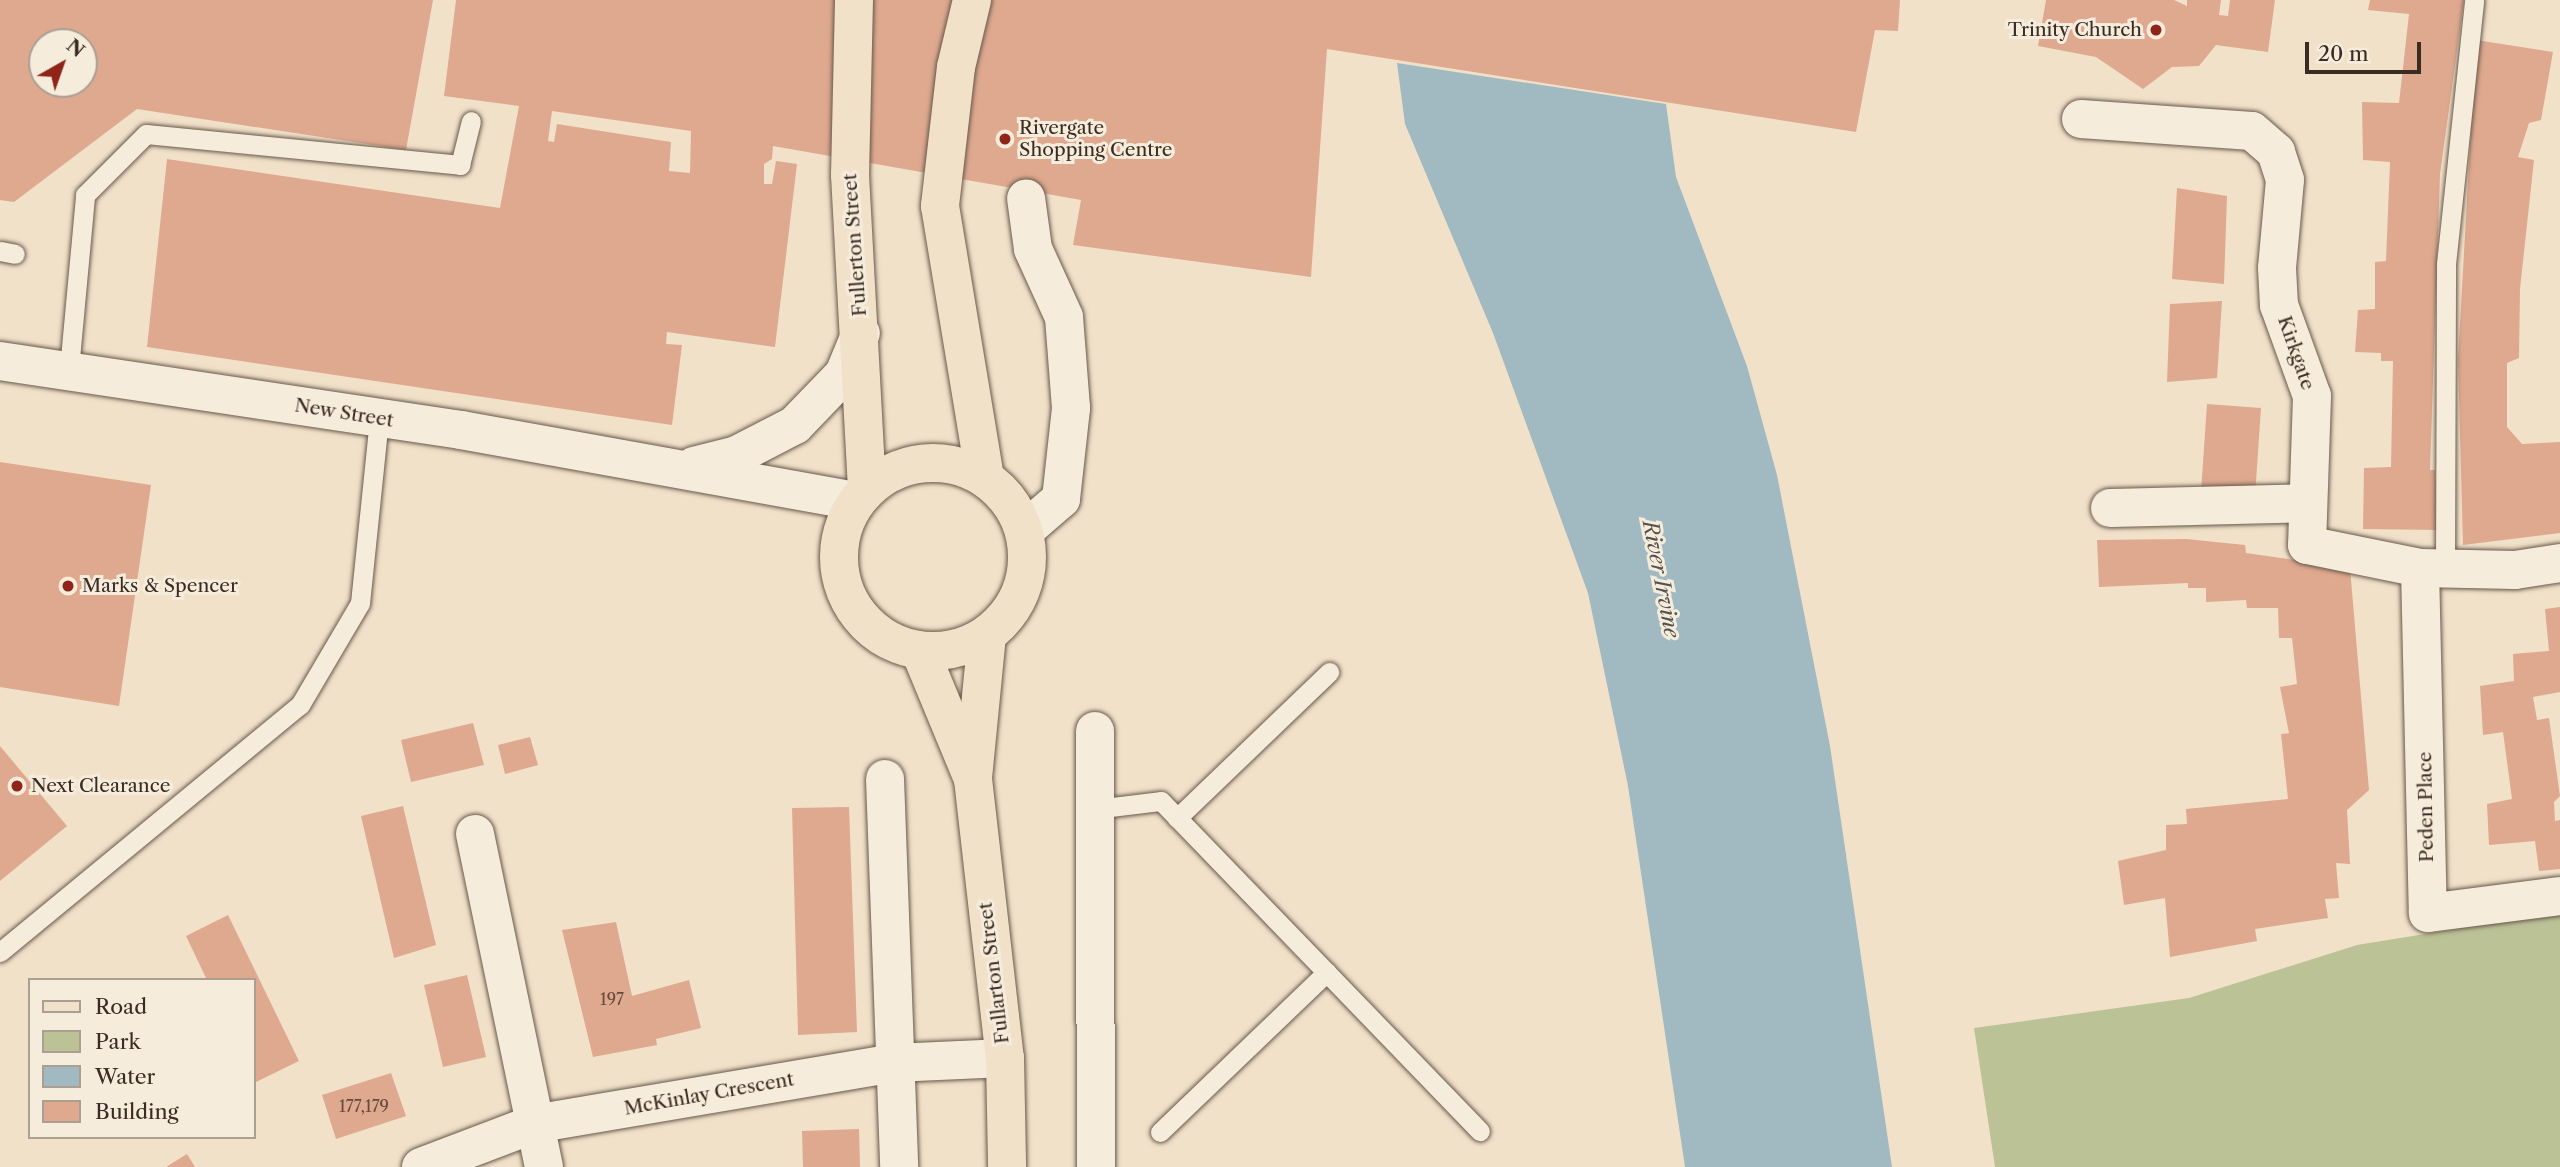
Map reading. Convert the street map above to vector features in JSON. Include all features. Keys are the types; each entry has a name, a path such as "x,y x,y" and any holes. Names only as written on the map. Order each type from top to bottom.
{"main road":[{"name":"Fullerton Street","path":"853,0 850,176 861,333 862,495"},
{"path":"972,0 956,67 940,206 985,478"},
{"path":"925,463 956,466 985,478 1015,510 1024,531 1027,560 1023,589 1008,615 987,635 966,646 920,651 889,641 863,622 846,594 838,563 842,530 862,495 894,471 925,463"},
{"name":"Fullarton Street","path":"987,635 973,779 1005,1058 1007,1167"},
{"name":"Fullarton Street","path":"920,651 973,779"}],"street":[{"name":"Kirkgate","path":"2081,119 2252,131 2276,152 2285,180 2277,268 2279,305 2312,396 2307,545 2433,568 2515,570 2560,563"},
{"path":"1024,531 1061,499 1070,408 1064,317 1033,249 1026,198"},
{"name":"New Street","path":"688,468 737,455 795,425 844,374 861,333"},
{"name":"New Street","path":"0,361 69,369 862,495"},
{"path":"2110,508 2308,503"},
{"name":"Peden Place","path":"2433,568 2428,913 2560,896"},
{"path":"1095,731 1096,1167"},
{"path":"885,779 893,1063 900,1167"},
{"path":"475,834 544,1167"},
{"name":"McKinlay Crescent","path":"421,1167 534,1124 893,1063 1005,1058"}],"lane":[{"path":"2433,568 2446,264 2474,0"},
{"path":"69,369 85,195 146,134 460,164 471,121"},
{"path":"0,952 300,705 360,603 379,418"},
{"path":"1177,818 1329,672"},
{"path":"1096,809 1161,801 1480,1131"},
{"path":"1160,1132 1327,972"}],"green space":[{"path":"2560,912 2560,1167 1995,1167 1974,1028 2189,998 2357,945"}],"water":[{"name":"River Irvine","path":"1397,63 1666,104 1676,177 1747,366 1777,475 1830,746 1892,1167 1685,1167 1628,786 1588,593 1493,333 1405,124"}],"building":[{"path":"0,0 433,0 406,150 137,109 14,202 0,200"},
{"name":"Rivergate Shopping Centre","path":"456,0 1900,0 1898,31 1875,30 1856,132 1327,49 1311,277 1073,245 1081,200 773,146 772,159 764,164 764,184 772,184 776,161 797,164 775,347 667,332 666,344 682,345 672,425 147,347 167,159 500,208 519,106 444,96","holes":["552,111 691,131 690,173 669,171 671,142 557,124 554,142 548,141"]},
{"name":"Trinity Church","path":"2046,0 2174,0 2187,6 2187,0 2221,0 2219,15 2228,16 2230,0 2275,0 2268,52 2216,45 2199,66 2172,67 2143,89 2096,57 2038,46"},
{"path":"2370,0 2464,0 2440,174 2430,470 2435,470 2438,530 2363,529 2364,468 2391,467 2393,361 2381,361 2381,353 2355,352 2358,310 2375,309 2375,262 2386,261 2390,162 2363,160 2362,102 2399,103 2409,14 2368,10"},
{"path":"2476,40 2553,52 2541,120 2529,123 2518,157 2534,160 2520,289 2519,358 2507,363 2507,427 2522,444 2560,442 2560,533 2463,545 2458,359"},
{"path":"2177,188 2227,196 2224,284 2172,279"},
{"path":"2222,301 2217,378 2167,382 2170,304"},
{"path":"2207,404 2261,408 2255,496 2201,492"},
{"name":"Marks & Spencer","path":"0,462 151,485 119,706 0,687"},
{"path":"2186,539 2245,545 2246,553 2350,568 2369,790 2347,810 2350,864 2336,863 2339,898 2325,899 2328,918 2255,929 2257,941 2170,957 2165,898 2124,905 2118,861 2166,850 2166,825 2187,824 2186,809 2288,799 2281,734 2289,733 2280,687 2297,684 2292,638 2279,638 2278,608 2247,608 2246,600 2206,602 2206,588 2188,588 2188,583 2099,587 2097,540"},
{"path":"2560,607 2560,692 2533,697 2537,720 2549,718 2560,796 2554,802 2555,821 2560,820 2560,869 2539,871 2535,841 2489,845 2487,804 2512,799 2503,732 2483,735 2480,686 2514,681 2513,654 2549,651 2545,609"},
{"path":"473,723 484,765 411,782 401,740"},
{"path":"530,737 538,765 505,774 498,745"},
{"name":"Next Clearance","path":"0,746 67,826 0,881"},
{"path":"403,806 436,945 394,958 361,816"},
{"path":"849,807 857,1032 798,1035 792,808"},
{"path":"228,915 299,1061 256,1082 256,978 206,978 186,936"},
{"path":"616,922 632,996 689,980 701,1028 656,1039 657,1045 593,1057 562,930"},
{"path":"467,975 486,1057 443,1067 424,985"},
{"path":"391,1073 406,1116 336,1139 322,1095"},
{"path":"859,1129 860,1167 803,1167 802,1131"},
{"path":"187,1154 195,1167 166,1167"}],"place":[{"name":"Trinity Church","path":"2156,30"},
{"name":"Rivergate Shopping Centre","path":"1005,139"},
{"name":"Marks & Spencer","path":"68,586"},
{"name":"Next Clearance","path":"17,786"}]}
